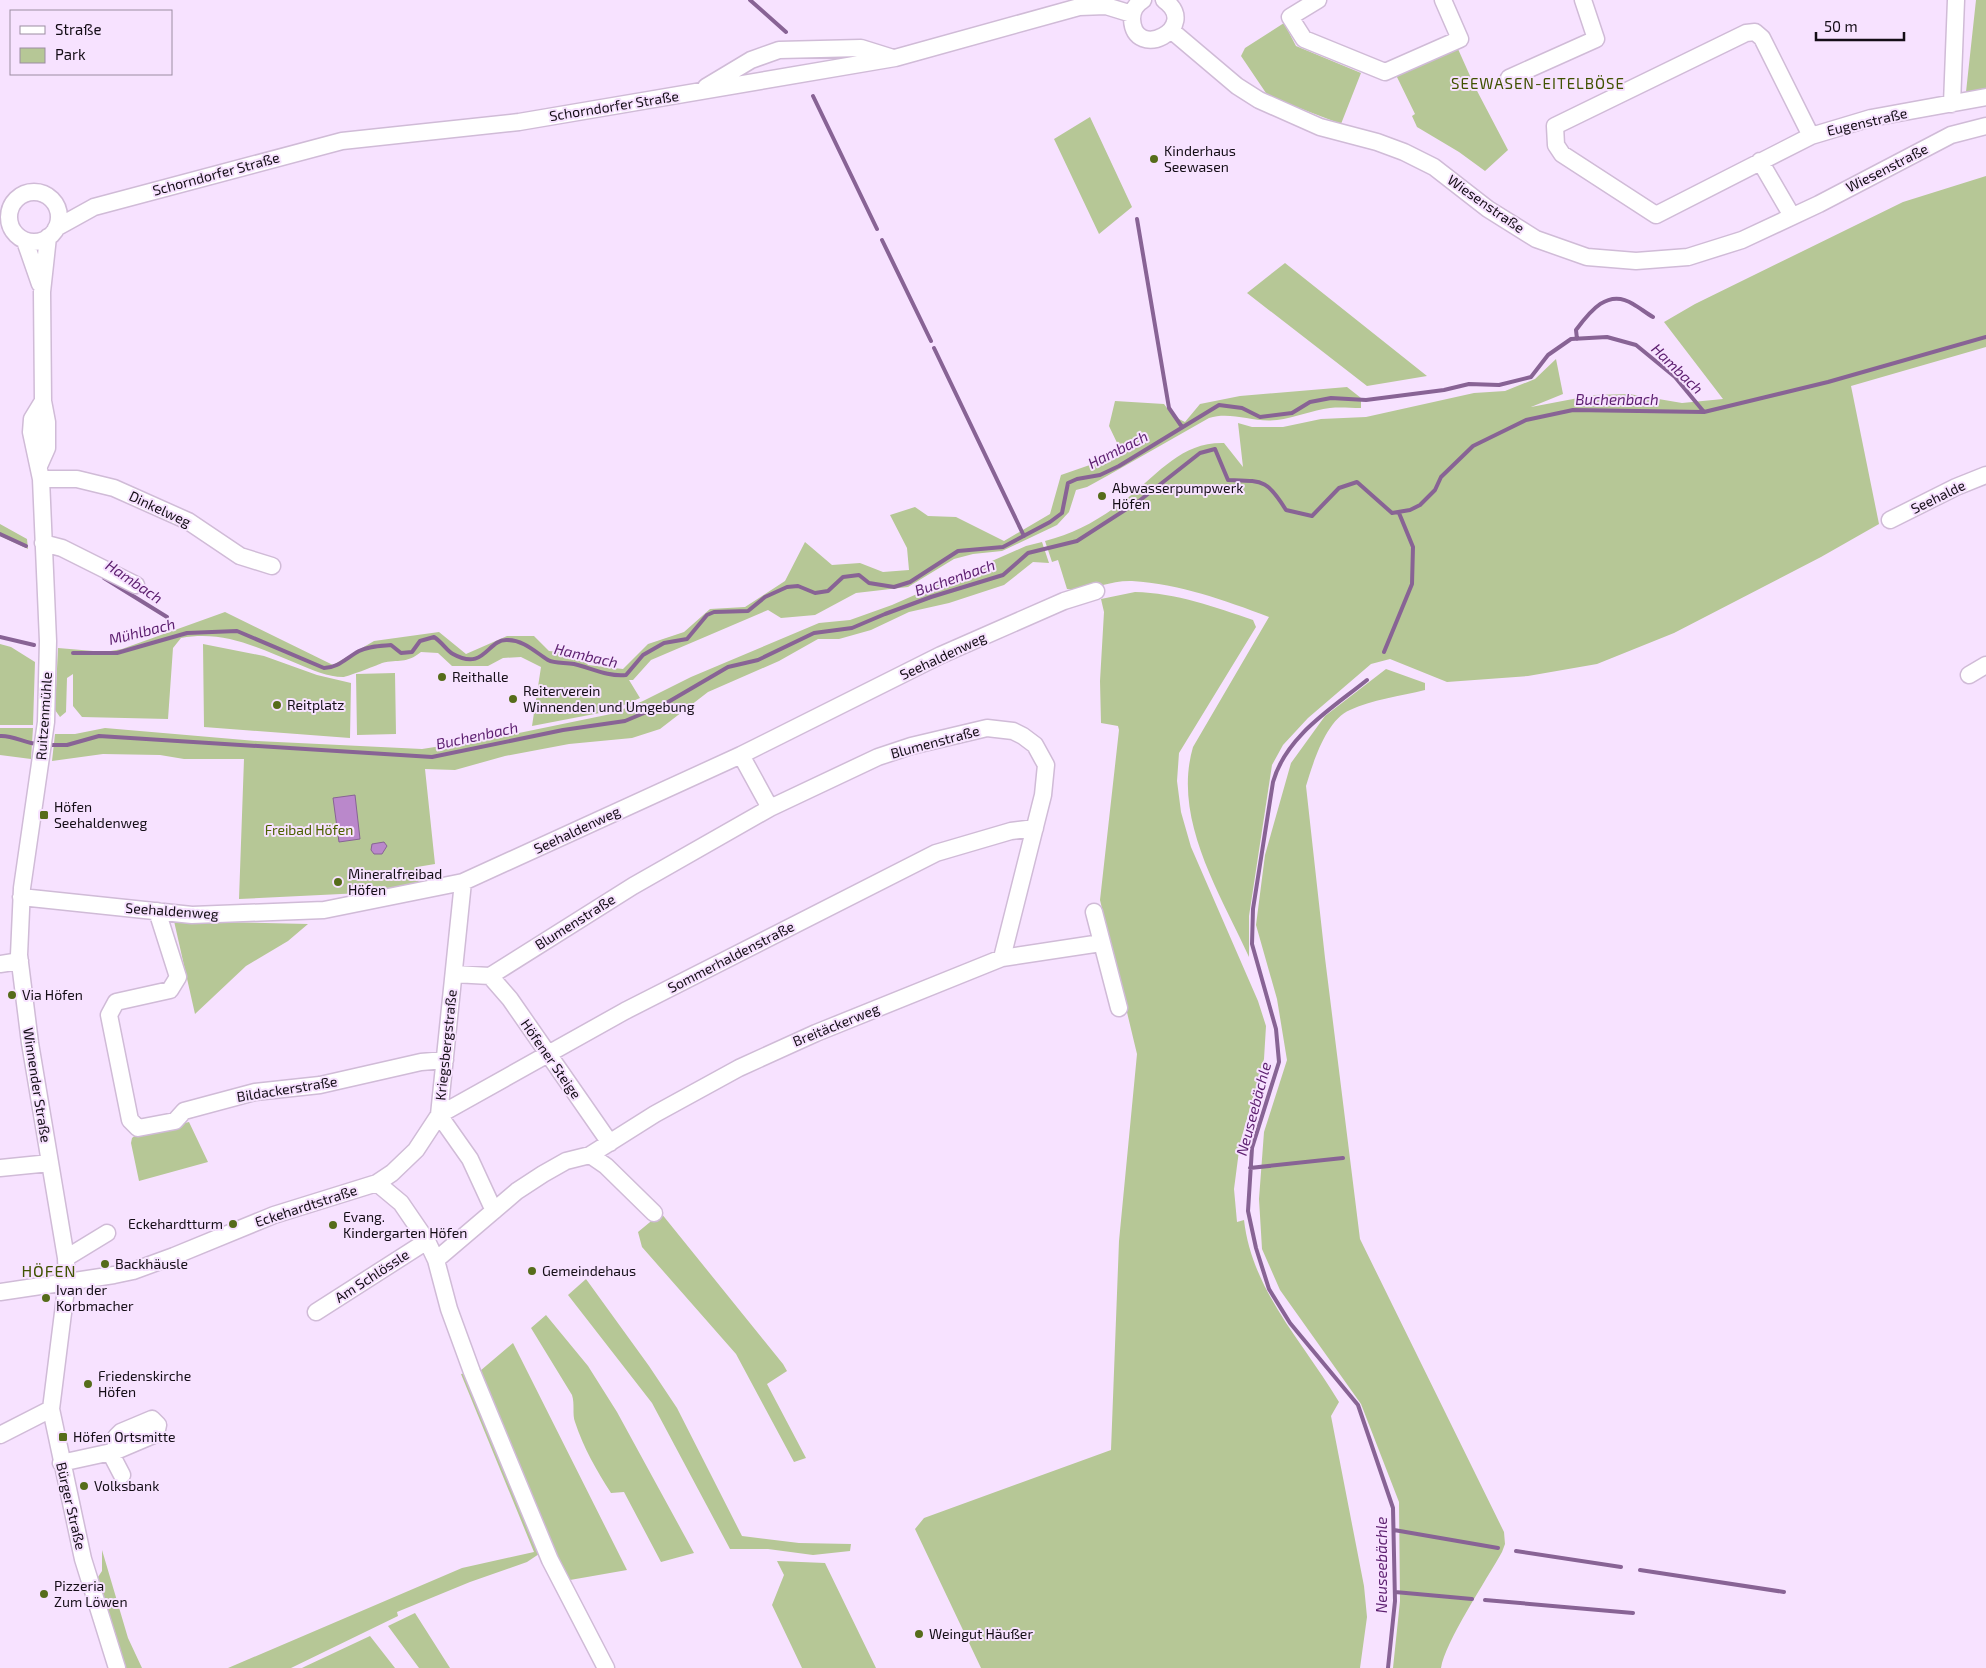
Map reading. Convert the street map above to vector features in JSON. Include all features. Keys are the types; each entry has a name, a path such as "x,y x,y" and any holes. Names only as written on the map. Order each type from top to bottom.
{"street":[{"path":"1143,0 1136,6 1132,14 1136,32 1146,39 1159,39 1172,31 1175,21 1174,12 1164,0"},
{"path":"1318,0 1290,17 1304,39 1385,72 1460,39 1443,0"},
{"path":"1952,104 1956,0"},
{"path":"1509,78 1596,39 1585,1"},
{"name":"Schorndorfer Straße","path":"52,232 94,208 342,142 519,122 895,58 1079,7 1106,6 1132,14"},
{"name":"Wiesenstraße","path":"1172,31 1237,86 1259,100 1320,127 1377,142 1404,152 1434,167 1488,210 1536,239 1587,257 1636,261 1688,257 1742,240 1950,135 1986,126"},
{"name":"Eugenstraße","path":"1760,161 1656,215 1562,154 1556,145 1555,126 1746,33 1755,32 1762,38 1811,136 1870,118 1986,97"},
{"path":"696,93 751,60 779,50 861,48 895,58"},
{"path":"1792,216 1760,161 1811,136"},
{"path":"35,192 43,194 55,204 58,220 52,232 42,292 35,263 13,234 9,217 5,213 20,197 35,192"},
{"name":"Schorndorfer Straße","path":"55,204 70,208 94,208"},
{"path":"13,234 41,241 52,232"},
{"name":"Ruitzenmühle","path":"22,892 44,737 48,641 40,472 34,453 31,432 32,419 43,401 42,292"},
{"name":"Dinkelweg","path":"40,472 114,488 188,521 240,556 272,566"},
{"name":"Seehalde","path":"1890,520 1956,487 1986,475"},
{"path":"42,542 62,548 136,585"},
{"name":"Seehaldenweg","path":"22,892 157,911 217,915 324,910 463,882 741,755 941,655 1064,601 1096,591"},
{"path":"1969,674 1986,665"},
{"name":"Blumenstraße","path":"490,976 633,886 770,808 878,757 959,733 1000,728 1013,731 1035,745 1046,765 1046,780 1036,828 1002,958"},
{"path":"741,755 770,808"},
{"name":"Sommerhaldenstraße","path":"439,1115 626,1011 936,853 1011,831 1036,828"},
{"name":"Kriegsbergstraße","path":"376,1183 392,1173 416,1150 439,1115 463,882"},
{"name":"Winnender Straße","path":"22,892 20,961 30,1043 66,1258 67,1280"},
{"name":"Bildackerstraße","path":"157,911 178,977 170,990 116,1002 109,1015 130,1120 138,1128 175,1121 184,1111 255,1092 320,1085 421,1062 445,1060"},
{"path":"1094,912 1119,1008"},
{"name":"Breitäckerweg","path":"436,1260 517,1191 566,1161 590,1155 655,1114 748,1064 816,1033 1002,958 1101,943"},
{"path":"0,964 20,961"},
{"path":"454,974 490,976"},
{"name":"Höfener Steige","path":"490,976 510,999 610,1144"},
{"path":"439,1115 470,1159 494,1211"},
{"path":"590,1155 606,1166 654,1213"},
{"path":"0,1168 50,1163"},
{"path":"376,1183 401,1203 418,1225 427,1241 436,1260 449,1309 472,1372 550,1560 606,1668"},
{"name":"Eckehardtstraße","path":"0,1292 67,1280 114,1275 133,1270 174,1256 274,1215 376,1183"},
{"path":"66,1258 107,1233"},
{"name":"Am Schlössle","path":"316,1312 427,1241"},
{"name":"Bürger Straße","path":"67,1280 51,1409 83,1559 117,1668"},
{"path":"0,1434 51,1409"},
{"path":"61,1463 113,1451 122,1475"}],"green space":[{"path":"1976,0 1986,0 1986,89 1966,92"},
{"path":"1284,23 1296,46 1361,73 1341,124 1268,96 1241,56 1245,48"},
{"path":"1458,49 1475,87 1508,150 1485,171 1459,152 1417,127 1412,116 1415,114 1396,75"},
{"path":"1090,117 1132,207 1099,234 1054,139"},
{"path":"1986,176 1986,347 1851,386 1879,524 1821,557 1674,633 1597,664 1528,676 1447,682 1390,659 1371,664 1308,718 1283,745 1272,765 1249,916 1249,957 1202,855 1189,801 1188,774 1193,747 1269,617 1185,589 1150,583 1124,581 1083,589 1067,589 1058,560 1052,562 1045,541 1079,529 1110,511 1172,460 1196,447 1224,443 1243,467 1238,423 1252,427 1283,427 1321,419 1366,417 1474,393 1505,391 1535,379 1556,359 1563,394 1531,407 1594,395 1629,394 1682,403 1723,399 1664,322 1695,304 1903,202"},
{"path":"1285,263 1427,376 1367,386 1247,293"},
{"path":"1347,387 1361,398 1361,408 1330,408 1277,420 1259,420 1234,416 1209,418 1087,487 1076,490 1069,512 1057,525 1002,551 973,554 954,559 908,587 856,593 815,615 781,618 768,610 651,660 633,680 629,680 640,698 610,711 532,726 541,667 521,657 503,658 488,666 452,666 438,653 421,652 407,660 382,663 350,675 337,677 314,671 241,642 212,636 181,638 173,648 168,719 82,717 73,706 73,674 67,678 66,712 60,717 55,710 58,648 105,652 122,649 225,612 333,665 374,641 439,632 466,654 507,636 534,636 549,651 579,654 588,665 623,669 648,644 684,632 710,609 745,607 785,581 805,542 832,565 860,563 883,572 909,570 907,548 890,515 915,507 928,516 956,517 1004,541 1050,514 1061,475 1107,459 1120,449 1109,426 1115,401 1164,404 1173,416 1185,422 1200,404 1240,396"},
{"path":"0,524 27,539 28,549 0,536"},
{"name":"Freibad Höfen","path":"1042,542 1049,563 1033,562 1004,585 949,603 909,612 871,630 839,639 818,639 779,661 708,692 660,729 632,738 569,744 505,756 455,770 425,769 435,864 417,867 419,885 382,892 239,899 244,759 184,759 160,755 103,754 52,761 55,734 75,734 105,728 257,741 422,749 494,738 611,714 643,701 691,677 819,623 850,620 892,605 1026,546"},
{"path":"1135,592 1165,595 1210,606 1253,620 1256,627 1179,753 1177,781 1181,812 1191,847 1258,1001 1266,1026 1264,1059 1240,1143 1234,1189 1237,1222 1244,1220 1249,1246 1257,1270 1281,1316 1339,1402 1331,1416 1364,1586 1367,1617 1360,1668 981,1668 915,1529 924,1518 1111,1450 1119,1241 1137,1054 1100,900 1119,730 1118,726 1101,723 1100,681 1104,612 1101,599"},
{"path":"0,644 11,647 35,662 33,725 0,725"},
{"name":"Reitplatz","path":"203,644 264,656 317,675 351,683 350,738 204,727"},
{"path":"1386,669 1425,683 1425,690 1386,698 1350,710 1342,715 1327,732 1312,766 1306,786 1360,1239 1504,1532 1505,1544 1502,1552 1458,1627 1441,1668 1393,1668 1400,1601 1399,1502 1361,1404 1280,1290 1262,1249 1259,1199 1264,1132 1287,1060 1277,999 1256,925 1265,855 1291,763 1325,716"},
{"name":"Reitplatz","path":"395,673 396,734 357,735 356,674"},
{"path":"0,728 33,728 31,759 0,755"},
{"path":"174,921 308,924 288,941 246,966 195,1014"},
{"path":"189,1122 208,1162 139,1181 131,1143 132,1138 137,1134"},
{"path":"661,1213 783,1364 787,1371 767,1384 806,1458 794,1462 736,1354 642,1247 638,1232"},
{"path":"586,1279 677,1408 742,1536 799,1543 851,1544 850,1551 813,1555 768,1549 730,1549 652,1403 568,1295"},
{"path":"546,1315 588,1366 617,1412 694,1553 661,1562 624,1492 611,1493 606,1485 578,1431 574,1419 572,1395 531,1328"},
{"path":"513,1343 627,1570 570,1580 561,1577 480,1371"},
{"path":"467,1373 539,1554 527,1562 470,1582 397,1612 398,1616 291,1668 228,1668 462,1568 534,1552 461,1374"},
{"path":"102,1550 128,1638 142,1668 124,1668 94,1583 102,1571"},
{"path":"777,1561 825,1563 876,1668 802,1668 772,1605 784,1575"},
{"path":"415,1613 450,1668 419,1668 388,1626"},
{"path":"370,1636 395,1668 302,1668 306,1666"}],"shaded area":[{"path":"355,795 360,839 339,842 333,798"},
{"path":"384,842 387,846 382,854 374,854 371,850 372,844"}],"waterway":[{"path":"750,0 786,32"},
{"path":"813,96 877,229"},
{"path":"1137,219 1169,408 1182,427"},
{"path":"882,240 931,341"},
{"path":"1577,339 1576,330 1581,323 1594,309 1608,300 1624,300 1653,317"},
{"name":"Hambach","path":"73,653 117,653 187,633 237,631 324,668 329,668 370,647 391,645 401,653 412,652 420,641 434,637 451,653 464,659 479,657 495,644 507,640 524,644 551,661 574,664 613,675 626,675 643,655 664,643 687,639 707,615 714,612 748,611 765,597 787,587 798,586 815,593 828,591 843,577 859,575 869,583 894,587 910,582 958,551 1003,547 1050,522 1062,513 1068,483 1077,479 1100,475 1119,466 1219,405 1242,408 1260,417 1292,413 1310,402 1331,398 1366,400 1444,390 1469,384 1499,385 1531,377 1548,355 1571,339 1607,337 1636,345 1675,377 1704,412"},
{"name":"Buchenbach","path":"46,745 67,745 99,736 432,757 563,730 625,721 663,705 728,667 758,660 814,633 852,628 931,597 1003,575 1028,553 1077,541 1139,501 1200,453 1215,449 1228,480 1257,482 1269,487 1286,510 1312,516 1339,488 1357,482 1392,513 1410,510 1420,505 1435,490 1441,477 1473,446 1526,420 1573,410 1704,412 1828,382 1986,337"},
{"path":"934,348 1024,536"},
{"name":"Neuseebächle","path":"1384,652 1412,584 1413,547 1399,513"},
{"name":"Hambach","path":"0,534 26,546"},
{"name":"Hambach","path":"104,578 167,617"},
{"name":"Mühlbach","path":"0,637 34,645"},
{"name":"Neuseebächle","path":"1367,680 1325,713 1299,737 1279,766 1273,782 1253,909 1252,944 1276,1029 1279,1062 1252,1148 1248,1211 1256,1248 1269,1289 1290,1323 1358,1405 1393,1508 1395,1601 1388,1668"},
{"name":"Buchenbach","path":"0,736 39,744"},
{"path":"1250,1168 1343,1158"},
{"path":"1394,1530 1498,1548"},
{"path":"1516,1551 1621,1567"},
{"path":"1640,1570 1784,1592"},
{"path":"1395,1592 1472,1599"},
{"path":"1485,1600 1633,1613"}],"place":[{"name":"Kinderhaus Seewasen","path":"1154,159"},
{"name":"Abwasserpumpwerk Höfen","path":"1102,496"},
{"name":"Reithalle","path":"442,677"},
{"name":"Reiterverein Winnenden und Umgebung","path":"513,699"},
{"name":"Reitplatz","path":"277,705"},
{"name":"Höfen Seehaldenweg","path":"44,815"},
{"name":"Mineralfreibad Höfen","path":"338,882"},
{"name":"Via Höfen","path":"12,995"},
{"name":"Eckehardtturm","path":"233,1224"},
{"name":"Evang. Kindergarten Höfen","path":"333,1225"},
{"name":"Backhäusle","path":"105,1264"},
{"name":"Gemeindehaus","path":"532,1271"},
{"name":"Ivan der Korbmacher","path":"46,1298"},
{"name":"Friedenskirche Höfen","path":"88,1384"},
{"name":"Höfen Ortsmitte","path":"63,1437"},
{"name":"Volksbank","path":"84,1486"},
{"name":"Pizzeria Zum Löwen","path":"44,1594"},
{"name":"Weingut Häußer","path":"919,1634"}],"district":[{"name":"SEEWASEN-EITELBÖSE","path":"1538,84"},
{"name":"HÖFEN","path":"49,1271"}]}
